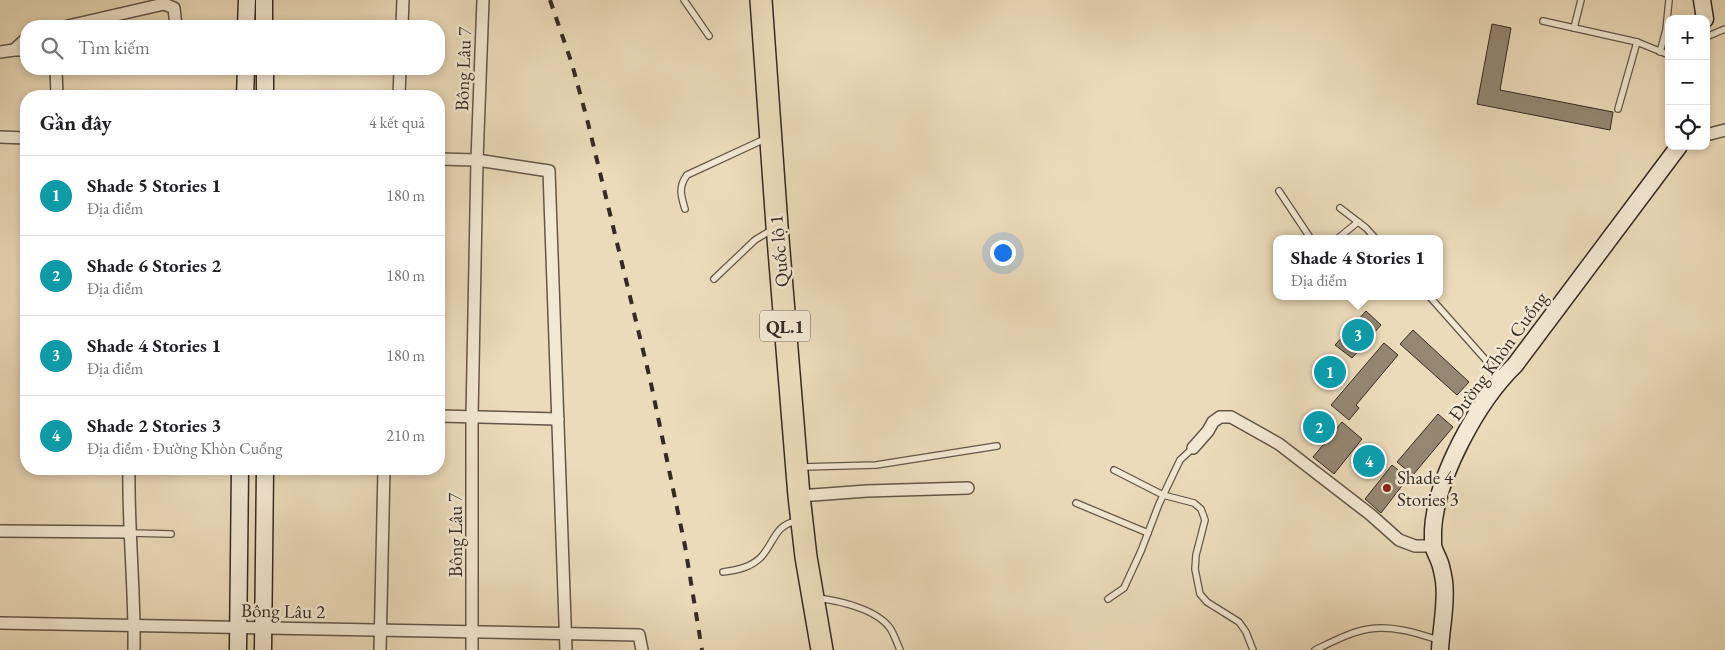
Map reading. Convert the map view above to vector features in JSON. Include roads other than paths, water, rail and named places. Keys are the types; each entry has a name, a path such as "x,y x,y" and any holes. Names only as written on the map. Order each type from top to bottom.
{"highway":[{"name":"Quốc lộ 1","path":"761,0 776,226 799,496 806,558 822,650"}],"street":[{"path":"246,20 247,0"},
{"path":"264,0 264,20"},
{"path":"402,20 403,0"},
{"name":"Bông Lâu 7","path":"472,650 472,417 477,160 483,0"},
{"path":"1702,0 1704,15"},
{"path":"94,20 164,4 174,8 175,20"},
{"path":"14,50 20,44"},
{"path":"0,52 20,50"},
{"path":"56,75 57,90"},
{"path":"246,75 246,90"},
{"path":"265,75 265,90"},
{"path":"399,90 400,75"},
{"path":"1710,134 1725,130"},
{"path":"0,137 20,138"},
{"name":"Đường Khòn Cuổng","path":"1440,645 1445,596 1441,564 1433,546 1436,510 1457,450 1476,416 1502,378 1515,365 1677,150"},
{"path":"445,159 477,160 549,171 566,650"},
{"path":"445,416 558,419"},
{"path":"1193,448 1208,431 1213,422 1220,417 1232,417 1278,444 1372,515 1399,540 1415,546 1433,546"},
{"path":"129,475 134,650"},
{"path":"238,650 240,475"},
{"path":"263,650 265,475"},
{"path":"380,650 384,475"},
{"path":"799,496 866,491 968,488"},
{"path":"0,531 130,532"},
{"name":"Bông Lâu 2","path":"0,623 639,635 642,650"}],"lane":[{"path":"684,0 709,36"},
{"path":"1574,28 1581,0"},
{"path":"1660,52 1666,30 1669,0"},
{"path":"1543,21 1637,42 1665,54"},
{"path":"1710,35 1725,29"},
{"path":"1618,109 1637,42"},
{"path":"685,209 680,194 681,182 686,175 771,136"},
{"path":"1279,191 1308,235"},
{"path":"1340,208 1372,235"},
{"path":"1342,235 1358,222"},
{"path":"714,279 756,240 776,226"},
{"path":"1433,300 1502,378"},
{"path":"797,467 876,465 997,446"},
{"path":"1108,600 1124,588 1163,495 1180,460 1193,448"},
{"path":"1114,470 1163,495 1194,503 1202,509 1205,520 1196,555 1195,569 1200,594 1207,602 1239,622 1246,632 1253,650"},
{"path":"1076,503 1148,533"},
{"path":"723,572 740,570 751,564 761,557 782,526 802,519"},
{"path":"130,532 171,534"},
{"path":"813,597 838,601 877,617 890,628 900,650"},
{"path":"1315,650 1352,634 1371,629 1387,628 1418,633 1440,645"}],"railway":[{"path":"550,0 572,64 587,119 650,379 685,546 702,650"}],"place":[{"name":"Shade 4 Stories 1","path":"1358,335"},
{"name":"Shade 5 Stories 1","path":"1330,372"},
{"name":"Shade 6 Stories 2","path":"1319,427"},
{"name":"Shade 2 Stories 3","path":"1369,461"},
{"name":"Shade 4 Stories 3","path":"1387,488"}]}
